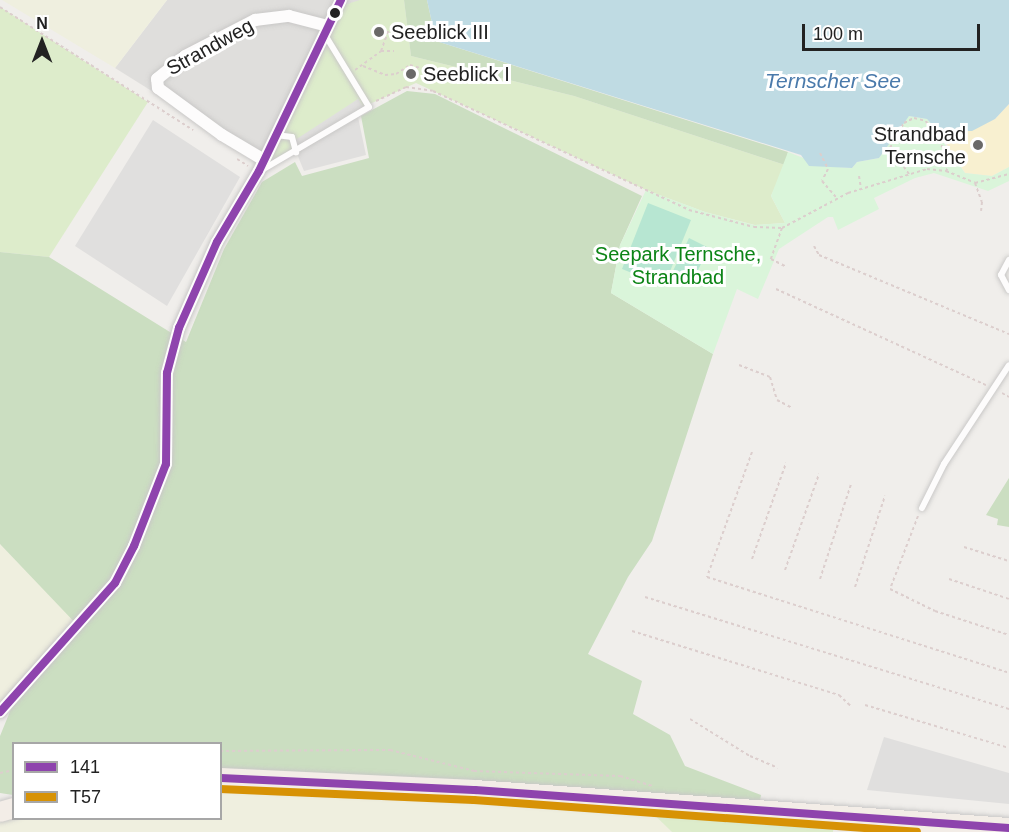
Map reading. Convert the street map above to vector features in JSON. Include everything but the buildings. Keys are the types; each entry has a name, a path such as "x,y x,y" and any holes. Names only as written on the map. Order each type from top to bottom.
{"main road":[{"path":"222,778 308,780 848,825 1009,828"}],"street":[{"path":"0,712 115,583 134,546 166,464 167,373 179,328 217,242 262,165 342,0"},
{"name":"Strandweg","path":"262,165 158,88 157,80 161,73 185,56 255,20 289,16 326,30"}],"lane":[{"path":"262,165 296,152 369,106 326,30"},
{"path":"276,135 292,137 296,152"},
{"path":"1009,260 1001,275 1009,290"},
{"path":"922,508 944,464 1009,365"}],"path":[{"path":"0,7 195,132"},
{"path":"350,74 381,51 389,29"},
{"path":"381,51 394,51"},
{"path":"363,66 385,75 396,74 410,65 420,68"},
{"path":"369,106 406,87 433,91 689,210 754,227 782,228 837,198 861,188 927,169 946,171 975,183 1009,174"},
{"path":"909,174 890,148 904,123 914,118 926,121 933,137 953,158 946,171"},
{"path":"820,153 828,169 822,181 831,187 837,198"},
{"path":"235,158 262,165"},
{"path":"859,176 861,188"},
{"path":"975,183 982,202 981,211"},
{"path":"782,228 771,259 785,266"},
{"path":"814,246 819,255 1009,334"},
{"path":"776,289 994,388 1009,397"},
{"path":"739,365 770,377 777,400 792,408"},
{"path":"752,452 707,577 1009,673"},
{"path":"752,559 786,463"},
{"path":"784,570 819,474"},
{"path":"820,579 851,484"},
{"path":"855,586 885,496"},
{"path":"922,508 890,589 934,611 1009,635"},
{"path":"964,547 1009,561"},
{"path":"949,579 1009,599"},
{"path":"645,597 1009,710"},
{"path":"633,631 839,695 851,706"},
{"path":"865,705 1009,748"},
{"path":"690,718 750,756 778,768"},
{"path":"222,751 390,750 474,771 620,776 660,789"}],"shaded area":[{"path":"167,0 360,0 262,160 115,68"},
{"path":"358,99 366,112 358,117 366,155 304,171 292,142"},
{"path":"153,120 240,177 167,306 75,246"},
{"path":"884,737 1009,773 1009,804 867,790"}],"green space":[{"path":"2,0 167,0 115,68"},
{"path":"360,0 404,0 411,56 574,96 785,165 771,196 785,223 755,225 705,212 646,190 416,83 363,107 358,99 295,149 269,161 344,5"},
{"path":"404,0 427,0 436,41 788,152 785,165 574,96 411,56"},
{"path":"0,7 148,102 49,257 0,252"},
{"path":"407,91 435,94 642,196 620,245 611,293 713,354 652,541 628,577 588,654 642,681 633,714 670,735 685,766 761,795 759,807 475,780 222,772 222,742 12,742 12,795 0,793 0,736 11,709 81,629 0,544 0,252 49,257 186,342 224,249 262,182 295,162 302,176 369,158 361,116"},
{"name":"Seepark Ternsche, Strandbad","path":"909,116 927,119 965,173 992,176 1009,167 1009,181 988,191 934,173 915,178 874,198 879,209 838,230 833,217 828,217 779,249 758,299 737,289 713,354 611,293 620,245 646,190 705,212 754,225 785,223 771,196 788,152 824,166 852,168 857,162 879,158 904,119"},
{"path":"648,203 691,220 664,286 622,269"},
{"path":"689,238 709,248 692,282 672,273"},
{"path":"1009,478 1009,527 997,525 998,519 986,515"},
{"path":"0,544 73,619 0,705"},
{"path":"222,778 642,803 672,832 0,832 0,814 12,809 12,820 222,820"},
{"path":"642,803 834,816 833,832 672,832"}],"sand":[{"name":"Strandbad Ternsche","path":"1009,104 1009,167 992,176 965,173 941,135 995,119"}],"water":[{"name":"Ternscher See","path":"427,0 1009,0 1009,104 995,119 972,131 953,131 941,135 927,119 909,116 879,158 857,162 852,168 809,166 801,155 436,41"}],"transit line":[{"name":"141","path":"0,712 115,583 134,546 166,464 167,373 179,328 217,242 259,171 341,0"},
{"name":"141","path":"222,778 475,790 1009,828"},
{"name":"T57","path":"222,789 474,800 917,832"}],"place":[{"name":"Seeblick III","path":"379,32"},
{"name":"Seeblick I","path":"411,74"},
{"name":"Strandbad Ternsche","path":"978,145"}]}
